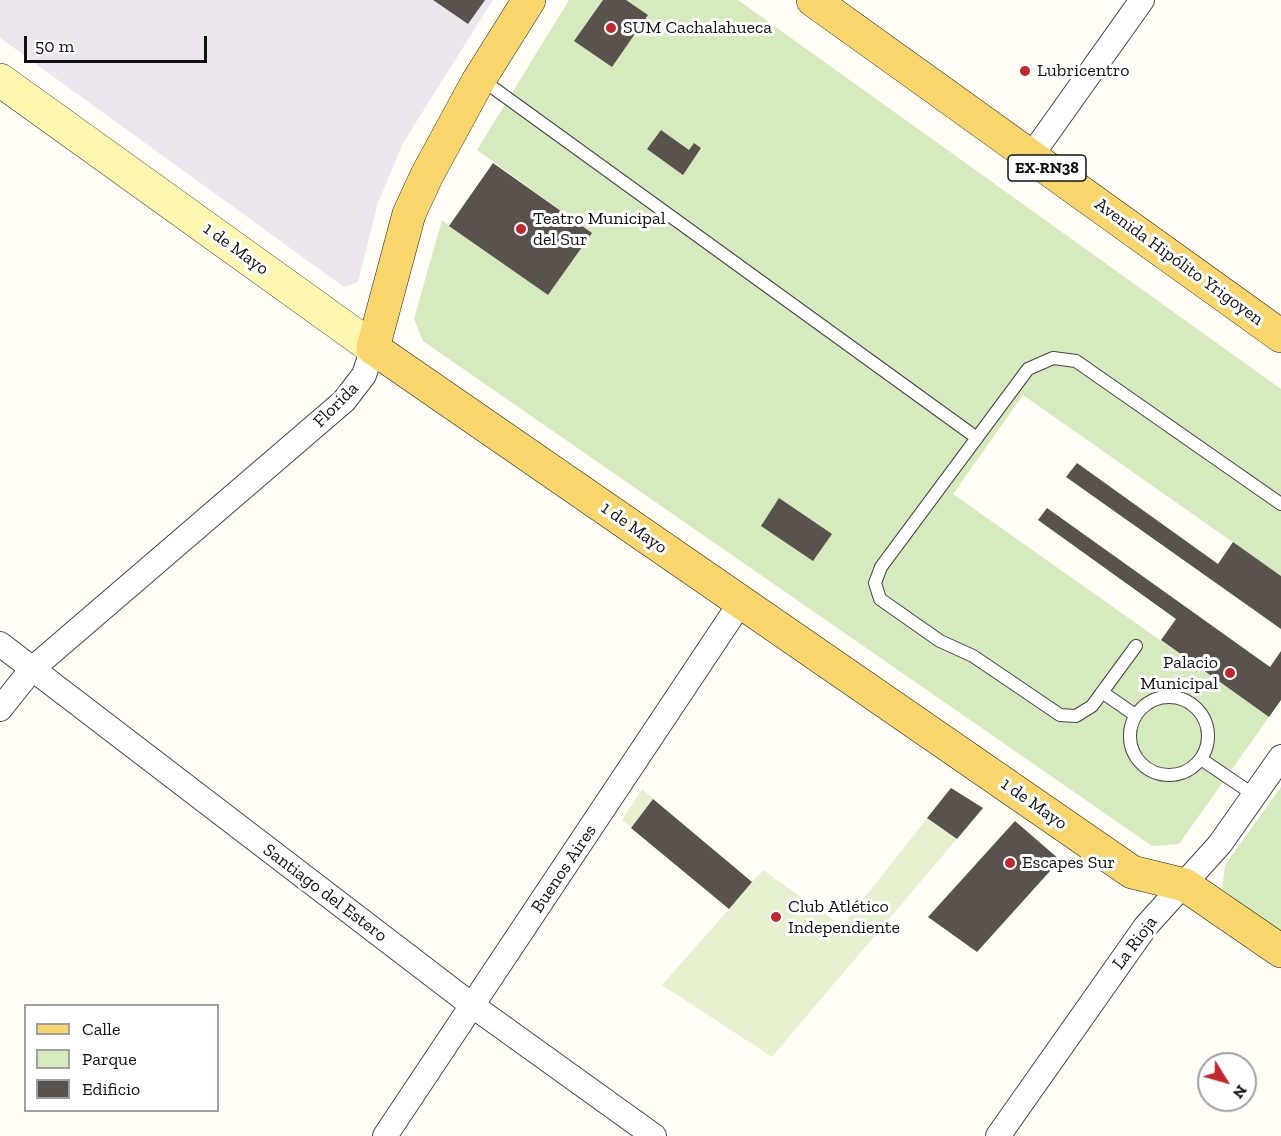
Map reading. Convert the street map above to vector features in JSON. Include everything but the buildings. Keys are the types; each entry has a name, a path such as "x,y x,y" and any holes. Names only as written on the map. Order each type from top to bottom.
{"main road":[{"name":"Florida","path":"373,348 410,214 427,175 480,78 529,0"},
{"name":"Avenida Hipólito Yrigoyen","path":"813,0 1281,336"},
{"name":"1 de Mayo","path":"373,348 1132,872 1185,885 1281,951"}],"street":[{"path":"1030,156 1142,0"},
{"name":"1 de Mayo","path":"0,80 373,348"},
{"name":"Florida","path":"0,709 32,669 344,401 364,375 373,348"},
{"name":"Buenos Aires","path":"385,1136 741,602"},
{"name":"Santiago del Estero","path":"0,644 473,1006 654,1136"},
{"name":"La Rioja","path":"998,1136 1146,926 1220,844 1281,757"}],"lane":[{"path":"480,78 977,438"},
{"path":"1136,646 1092,706 1076,716 1060,715 973,656 940,641 880,599 875,583 881,567 1028,369 1053,358 1076,361 1281,504"},
{"path":"1102,692 1135,715"},
{"path":"1167,696 1191,703 1200,712 1207,729 1207,748 1201,759 1192,768 1170,776 1146,769 1137,761 1129,738 1135,715 1143,705 1167,696"},
{"path":"1201,759 1254,795"}],"shaded area":[{"path":"0,0 493,0 403,143 378,203 358,282 344,287 0,38"}],"green space":[{"path":"569,0 738,0 1281,389 1281,576 1023,395 953,494 1269,717 1179,844 1152,846 423,341 414,319 442,220 548,295 592,233 477,150"},
{"path":"1281,787 1281,933 1222,889 1225,865"},
{"name":"Club Atlético Independiente","path":"951,788 983,808 772,1057 662,985 729,909 622,820 642,789 752,882 763,870 842,926"}],"place":[{"name":"SUM Cachalahueca","path":"611,28"},
{"name":"Lubricentro","path":"1025,71"},
{"name":"Teatro Municipal del Sur","path":"521,229"},
{"name":"Palacio Municipal","path":"1230,673"},
{"name":"Escapes Sur","path":"1010,863"},
{"name":"Club Atlético Independiente","path":"776,917"}]}
